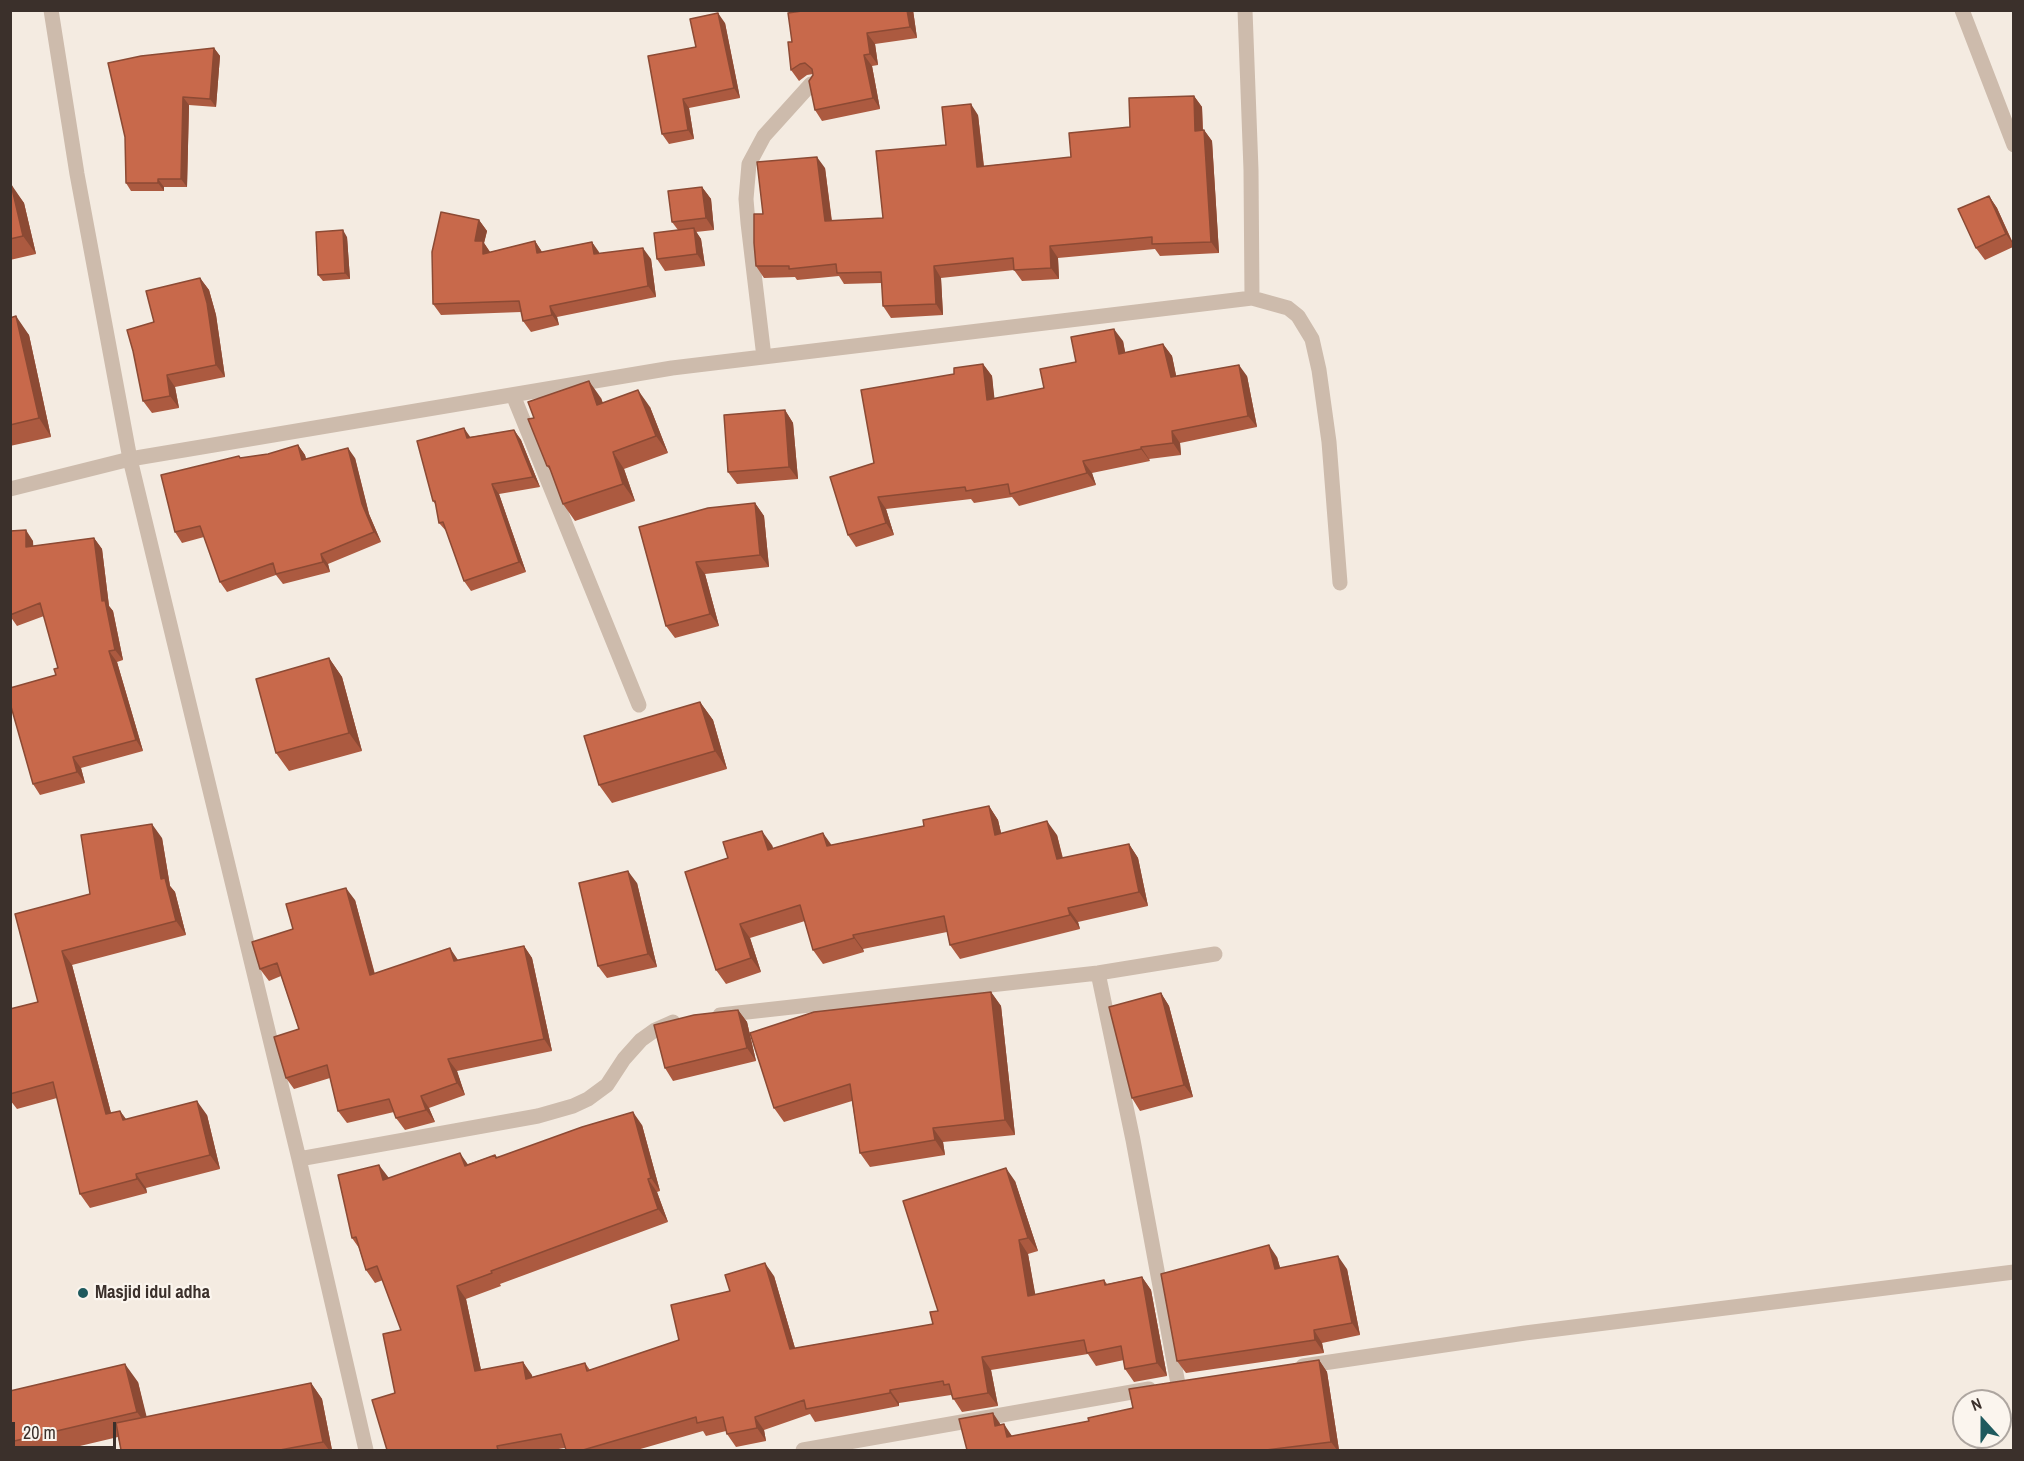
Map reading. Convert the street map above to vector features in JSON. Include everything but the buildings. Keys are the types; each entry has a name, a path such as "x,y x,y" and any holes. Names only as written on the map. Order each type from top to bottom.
{"street":[{"path":"51,10 77,174 130,459 299,1160 366,1450"},
{"path":"1245,10 1251,170 1252,298"},
{"path":"1962,10 2013,145"},
{"path":"764,357 746,199 749,164 764,136 811,84"},
{"path":"10,489 130,459 672,368 1252,298 1288,308 1298,316 1312,339 1318,361 1329,442 1340,584"},
{"path":"513,395 639,705"},
{"path":"708,1017 1098,973 1215,954"},
{"path":"803,1450 1184,1383 1098,973"},
{"path":"299,1160 538,1116 573,1106 588,1099 607,1085 634,1046 649,1034 671,1023 688,1019"},
{"path":"1294,1367 1525,1334 2013,1272"}],"place":[{"name":"Masjid idul adha","path":"83,1293"}]}
